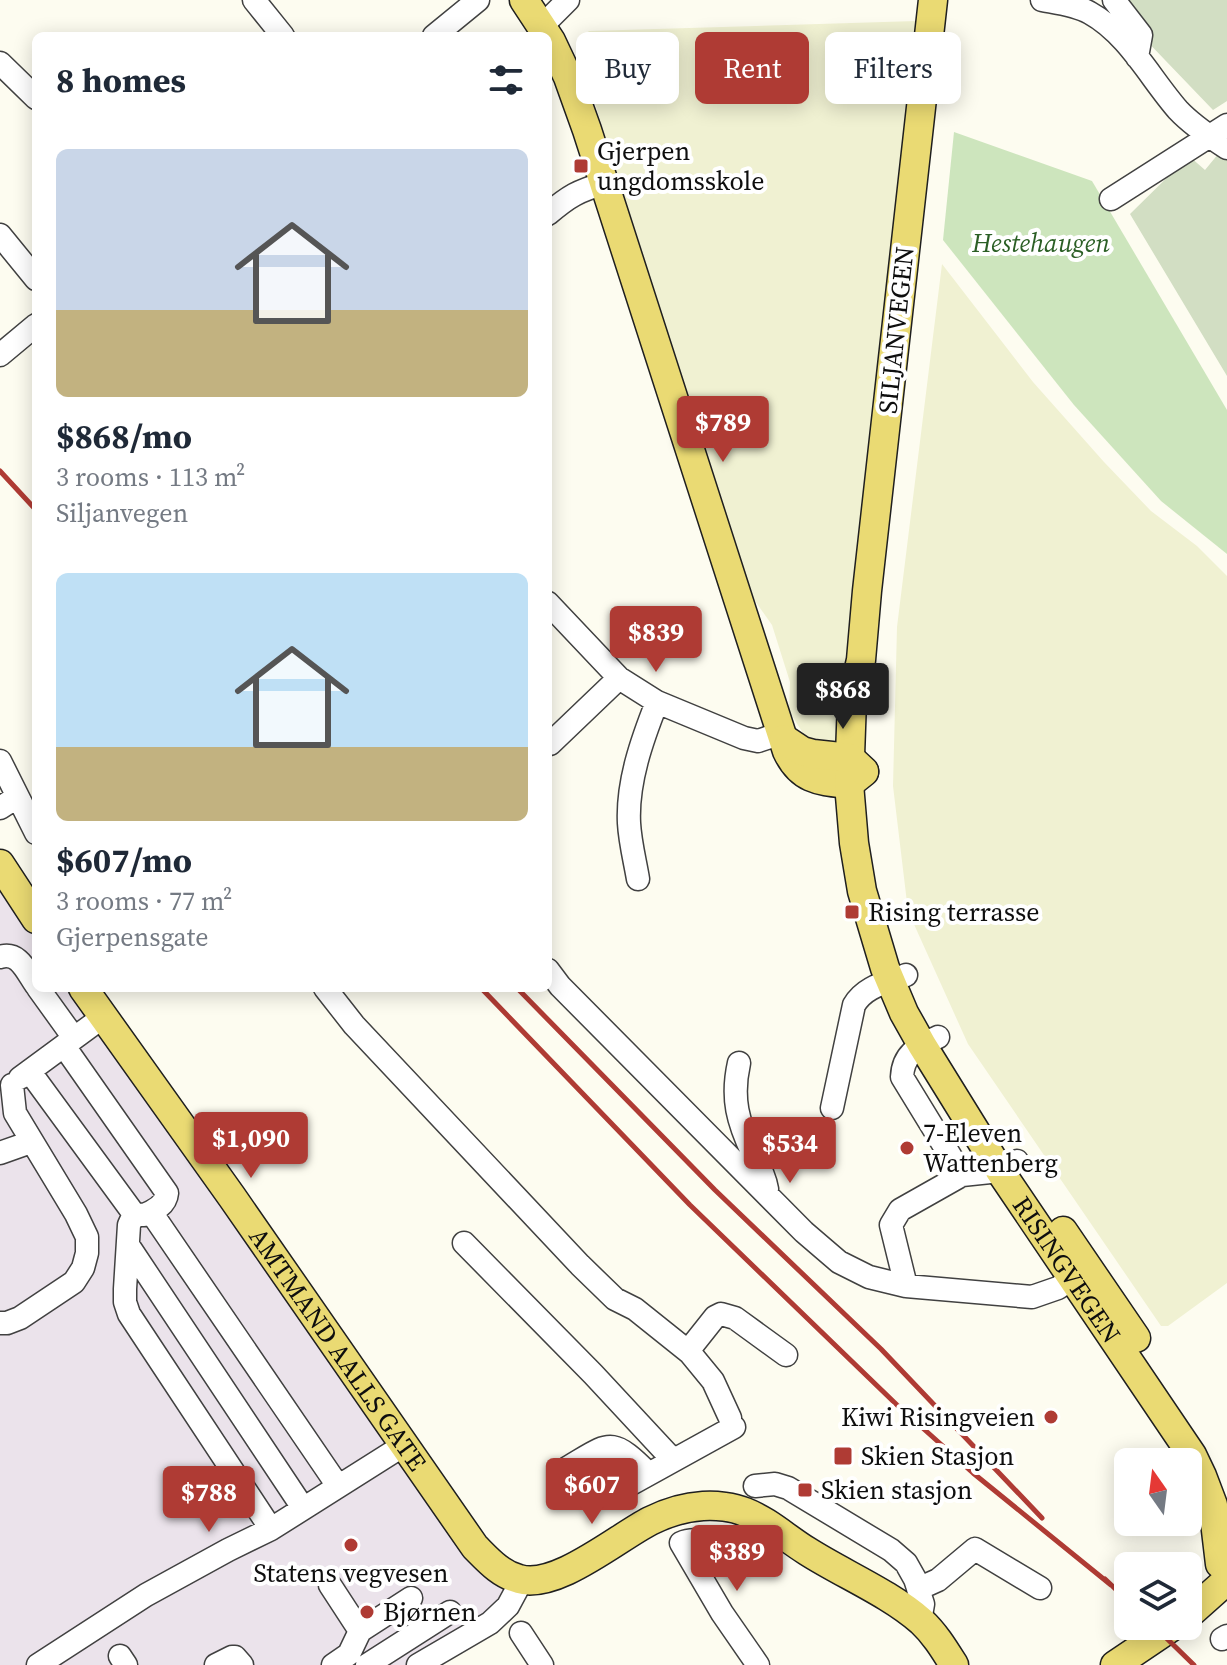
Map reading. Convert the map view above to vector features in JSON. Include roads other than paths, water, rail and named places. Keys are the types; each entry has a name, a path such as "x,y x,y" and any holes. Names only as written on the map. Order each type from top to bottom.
{"main road":[{"path":"524,0 545,32"},
{"name":"SILJANVEGEN","path":"872,897 870,833 854,771 864,698 861,660 933,0"},
{"path":"552,46 568,77 605,183 783,736 802,751 854,771"},
{"path":"0,864 8,894 32,915"},
{"name":"RISINGVEGEN","path":"872,897 893,947 898,978 919,1005 930,1041 1080,1273 1202,1476 1213,1505 1225,1571"},
{"name":"AMTMAND AALLS GATE","path":"86,992 475,1547 507,1574 522,1580"},
{"name":"RISINGVEGEN","path":"1080,1273 1180,1404 1201,1447 1227,1517"},
{"path":"522,1580 567,1571 637,1528 670,1513 704,1506 741,1510 904,1608 935,1636 954,1665"},
{"path":"1202,1598 1225,1571"},
{"path":"1115,1665 1152,1640"}],"street":[{"path":"254,0 280,32"},
{"path":"439,32 478,0"},
{"path":"542,26 568,0"},
{"path":"1042,0 1067,4 1090,13 1110,28 1180,112 1221,137 1111,199"},
{"path":"1114,0 1141,35 1137,57"},
{"path":"0,63 32,94"},
{"path":"552,211 569,196 605,183"},
{"path":"0,235 32,274"},
{"path":"0,355 32,328"},
{"path":"552,607 619,678 657,702 744,738 758,741 783,736"},
{"path":"552,742 619,678"},
{"path":"638,879 629,824 630,794 641,745 657,702"},
{"path":"0,761 8,803 32,829"},
{"path":"0,957 11,955 17,958 32,979"},
{"path":"552,975 804,1232 839,1262 869,1277 906,1286 1032,1297 1058,1288 1080,1273"},
{"path":"832,1108 854,1005 860,995 872,987 898,978"},
{"path":"40,992 69,1042 167,1193 166,1200 129,1225 125,1302 129,1314 271,1529"},
{"path":"328,992 354,1025 580,1265 615,1299 635,1309 688,1351 713,1381 732,1422 639,1480 630,1456 612,1447 602,1446 567,1468"},
{"path":"14,1083 103,1017"},
{"path":"930,1041 911,1052 902,1064 902,1077 962,1175"},
{"path":"739,1063 735,1092 737,1114 765,1179 767,1194"},
{"path":"0,1323 20,1318 74,1282 83,1268 87,1253 87,1237 76,1214 15,1113 14,1083"},
{"path":"14,1083 143,1213 338,1486"},
{"path":"0,1153 31,1142"},
{"path":"906,1286 891,1225 900,1210 962,1175 1009,1166"},
{"path":"464,1243 673,1460"},
{"path":"128,1245 303,1508"},
{"path":"688,1351 715,1317 721,1314 735,1318 786,1355"},
{"path":"38,1665 146,1595 271,1529 404,1445"},
{"path":"755,1486 775,1484 788,1488 891,1550 906,1563 918,1589 923,1604 920,1621"},
{"path":"758,1665 722,1613 681,1543 695,1539 744,1551 753,1550 765,1541 774,1528"},
{"path":"918,1589 938,1580 975,1549 1040,1588"},
{"path":"418,1665 490,1623 508,1606 522,1580"},
{"path":"330,1585 360,1631"},
{"path":"351,1662 360,1631 411,1598"},
{"path":"351,1662 450,1612"},
{"path":"521,1633 542,1665"},
{"path":"216,1665 235,1657 242,1665"}],"railway":[{"path":"0,471 32,506"},
{"path":"485,992 690,1205 897,1405 973,1473 1111,1585"},
{"path":"521,992 715,1190 881,1349 1042,1518"},
{"path":"1105,1579 1114,1588"},
{"path":"1168,1640 1194,1665"}],"place":[{"name":"Gjerpen ungdomsskole","path":"581,166"},
{"name":"Rising terrasse","path":"852,912"},
{"name":"7-Eleven Wattenberg","path":"907,1148"},
{"name":"Kiwi Risingveien","path":"1051,1417"},
{"name":"Skien Stasjon","path":"843,1456"},
{"name":"Skien stasjon","path":"805,1490"},
{"name":"Statens vegvesen","path":"351,1545"},
{"name":"Bjørnen","path":"367,1612"}],"park label":[{"name":"Hestehaugen","path":"1041,243"}]}
